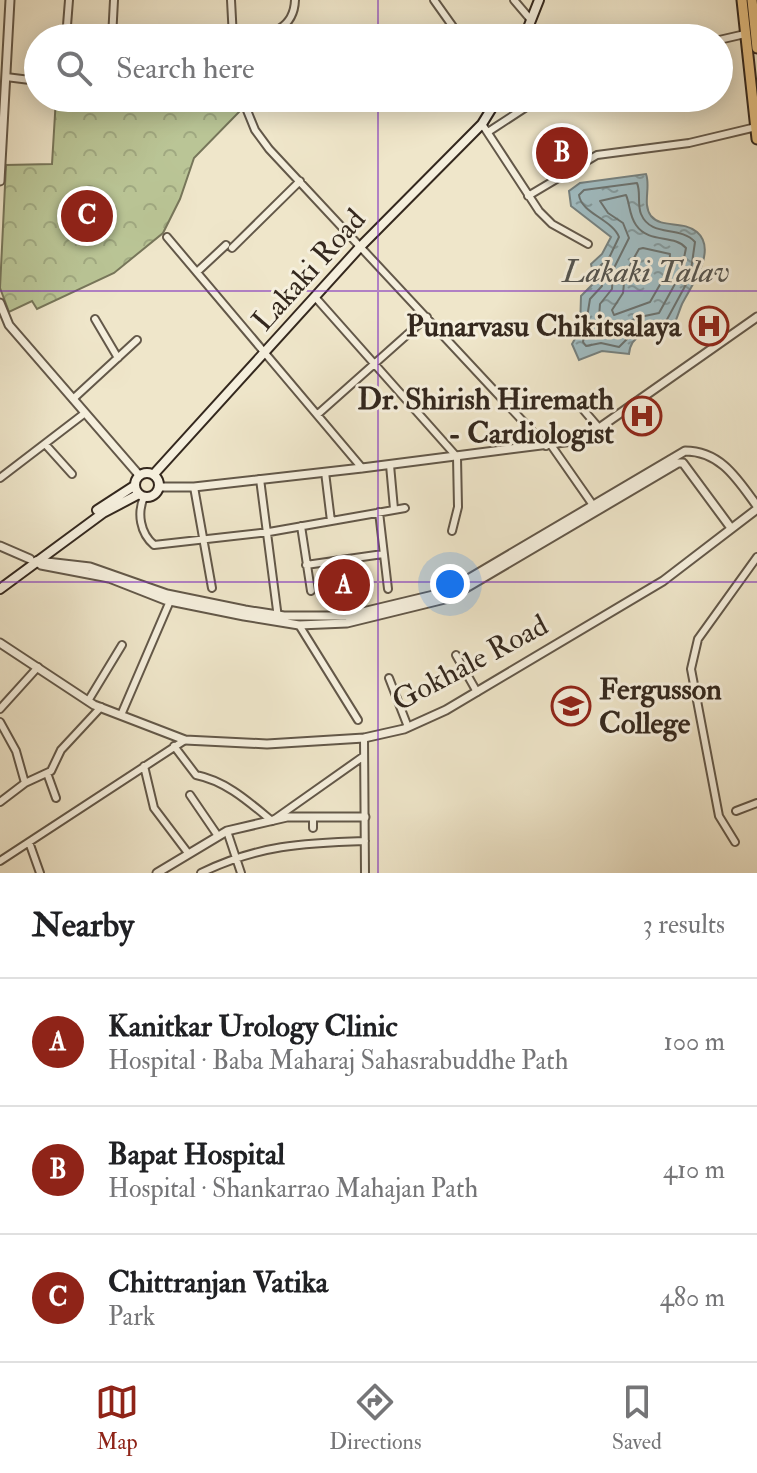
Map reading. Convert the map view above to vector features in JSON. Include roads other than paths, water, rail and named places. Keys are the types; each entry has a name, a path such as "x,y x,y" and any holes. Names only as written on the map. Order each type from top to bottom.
{"main road":[{"path":"529,24 539,0"},
{"path":"742,0 757,139"},
{"path":"752,0 757,48"},
{"name":"Lakaki Road","path":"154,474 360,247 482,124 489,112"},
{"path":"0,582 139,492 154,495 159,487 154,474 139,475 139,492"},
{"path":"0,589 33,560"}],"street":[{"path":"0,181 6,77 4,52 10,0"},
{"path":"67,24 69,0"},
{"path":"113,24 114,0"},
{"path":"231,0 232,24"},
{"path":"287,24 293,16 295,0"},
{"path":"434,0 451,24"},
{"path":"514,0 531,20"},
{"path":"733,37 745,34"},
{"path":"6,77 24,79"},
{"path":"248,112 255,130 300,181 549,445 595,508"},
{"path":"488,132 519,112"},
{"path":"482,124 528,196 552,224 588,244"},
{"path":"528,196 597,155 689,143 756,127"},
{"path":"197,272 300,181"},
{"path":"167,237 362,468"},
{"path":"315,297 457,457 458,507 452,531"},
{"path":"0,303 9,325 139,475"},
{"path":"318,414 427,317"},
{"path":"159,487 194,487 573,441 599,428 756,318"},
{"path":"95,319 118,358"},
{"path":"0,332 9,325"},
{"path":"73,399 137,340"},
{"path":"581,407 599,428"},
{"path":"0,478 85,413"},
{"path":"45,444 72,474"},
{"path":"595,508 676,454 698,451 730,468 757,508"},
{"path":"33,560 90,567 167,594 299,625 347,623 446,592 672,465 683,463 731,528"},
{"path":"390,465 394,509"},
{"path":"325,472 331,521"},
{"path":"260,479 278,618"},
{"path":"194,487 212,588"},
{"path":"139,492 141,521 146,538 154,545 269,532 405,508"},
{"name":"Gokhale Road","path":"0,643 88,701 185,740 267,744 364,738 408,727 477,692 663,581 757,508"},
{"path":"379,512 388,589"},
{"path":"301,526 311,591"},
{"path":"0,546 41,565 109,578 170,601 278,618 382,612"},
{"path":"306,565 383,554"},
{"path":"735,842 719,816 691,669 698,639 757,557"},
{"path":"121,715 170,601"},
{"path":"299,625 358,720"},
{"path":"88,701 122,645"},
{"path":"456,655 477,692"},
{"path":"0,709 38,667"},
{"path":"389,678 408,727"},
{"path":"0,802 25,783 47,773 74,734 101,707"},
{"path":"0,722 16,751 25,783"},
{"path":"364,738 365,873"},
{"path":"1,858 185,740"},
{"path":"174,746 196,775 210,778 244,797 272,821"},
{"path":"272,821 364,756"},
{"path":"144,766 154,808 188,853"},
{"path":"47,773 56,798"},
{"path":"190,795 218,836"},
{"path":"736,811 757,803"},
{"path":"313,817 313,828"},
{"path":"157,873 227,831 272,821 365,817"},
{"path":"227,831 241,873"},
{"path":"201,873 235,856 306,842 365,841"},
{"path":"29,842 40,873"}],"water":[{"name":"Lakaki Talav","path":"646,174 648,211 656,220 697,232 705,248 701,268 665,336 642,335 634,341 629,354 602,351 579,360 572,344 580,330 581,296 595,282 591,264 602,254 611,237 571,206 569,191 580,183"}],"place":[{"name":"Bapat Hospital","path":"562,153"},
{"name":"Chittranjan Vatika","path":"87,216"},
{"name":"Punarvasu Chikitsalaya","path":"709,326"},
{"name":"Dr. Shirish Hiremath - Cardiologist","path":"642,416"},
{"name":"Kanitkar Urology Clinic","path":"344,585"},
{"name":"Fergusson College","path":"571,706"}]}
